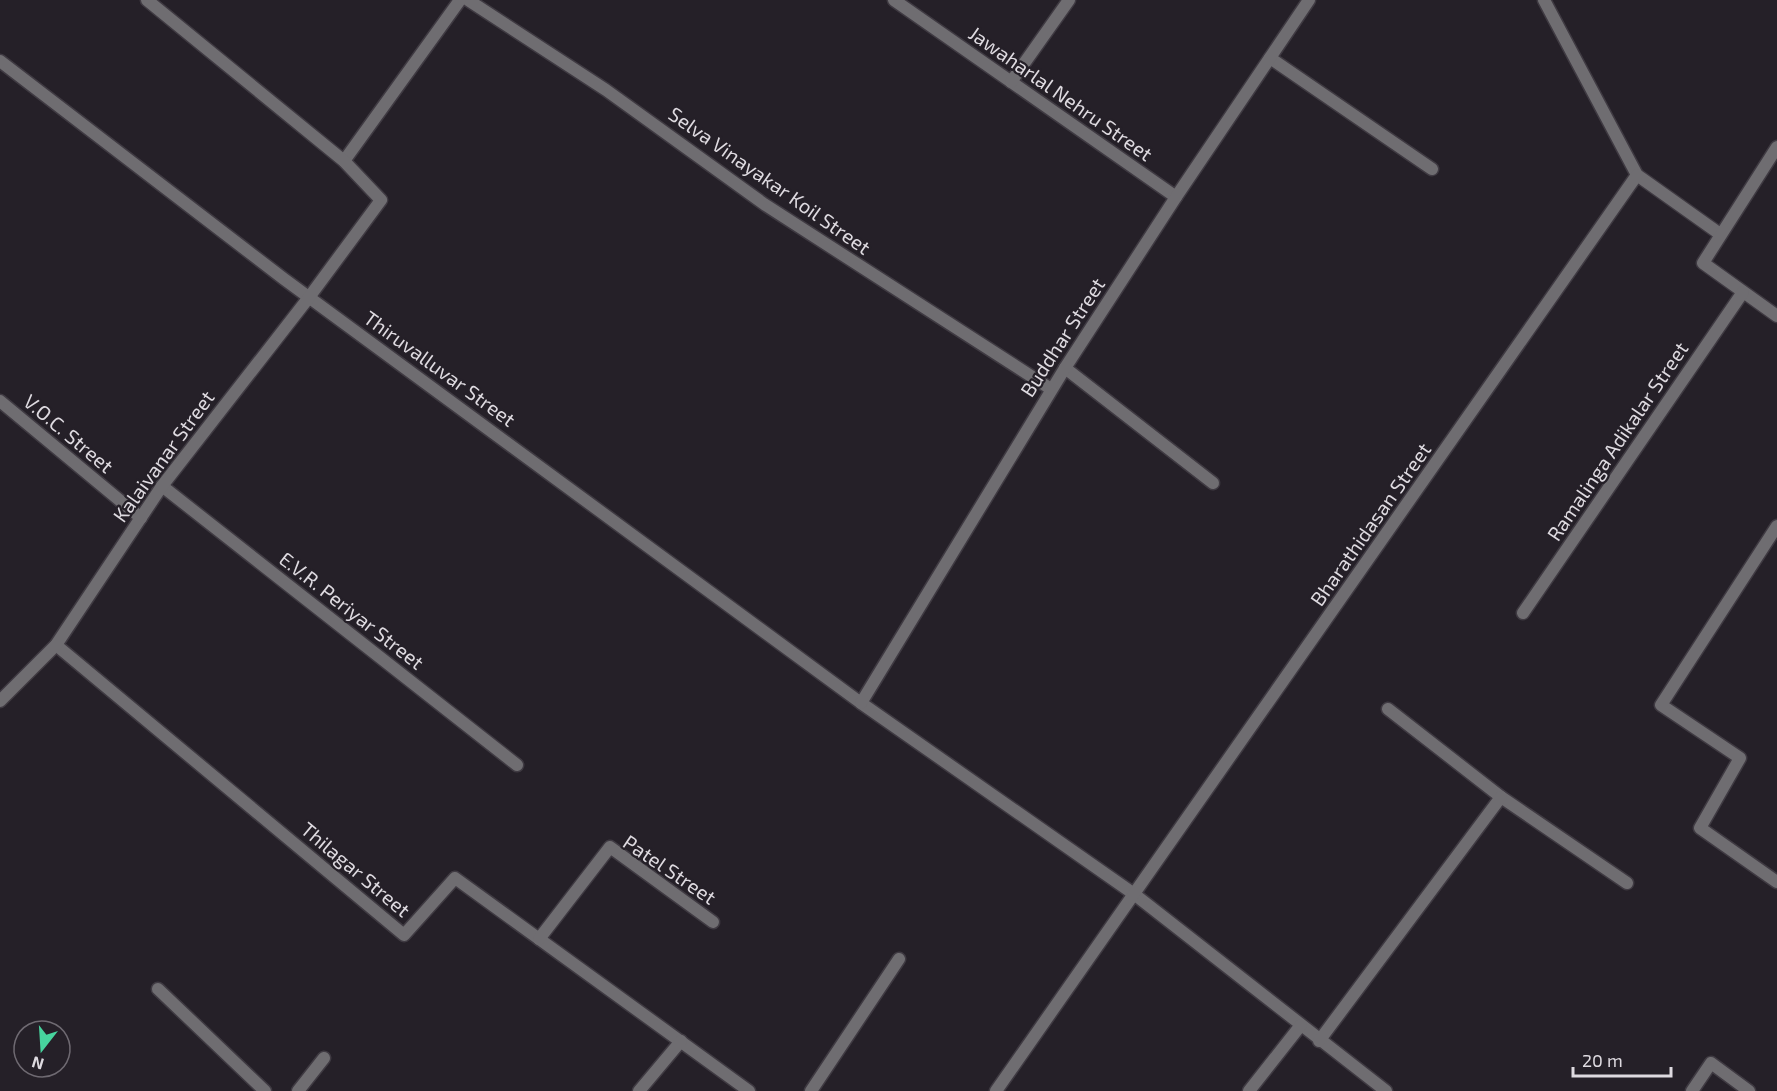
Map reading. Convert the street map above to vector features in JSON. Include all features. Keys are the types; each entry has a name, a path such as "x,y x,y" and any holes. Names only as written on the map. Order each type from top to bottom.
{"street":[{"path":"147,0 344,161 460,0"},
{"name":"Selva Vinayakar Koil Street","path":"468,0 606,90 764,204 1051,389"},
{"name":"Jawaharlal Nehru Street","path":"894,0 1176,197"},
{"path":"1011,82 1069,0"},
{"name":"Buddhar Street","path":"861,703 1051,389 1176,197 1309,0"},
{"path":"1544,0 1637,175 1720,234"},
{"path":"1270,58 1432,169"},
{"name":"Thiruvalluvar Street","path":"0,61 284,279 861,703 1134,894 1319,1041 1386,1091"},
{"path":"1777,147 1703,262 1777,316"},
{"name":"Kalaivanar Street","path":"0,701 56,645 162,486 310,296 381,200 344,161"},
{"name":"Bharathidasan Street","path":"1000,1090 1134,894 1637,175"},
{"name":"Ramalinga Adikalar Street","path":"1523,613 1743,292"},
{"path":"1065,368 1213,483"},
{"name":"V.O.C. Street","path":"0,401 141,518"},
{"name":"E.V.R. Periyar Street","path":"162,486 517,765"},
{"path":"1777,526 1661,705 1740,758 1700,828 1777,882"},
{"name":"Thilagar Street","path":"56,645 404,935 455,878 749,1091"},
{"path":"1388,709 1501,797 1627,883"},
{"path":"1319,1041 1501,797"},
{"name":"Patel Street","path":"539,939 610,847 713,922"},
{"path":"811,1091 899,959"},
{"path":"158,989 266,1091"},
{"path":"1249,1091 1301,1025"},
{"path":"639,1091 681,1041"},
{"path":"298,1091 324,1058"},
{"path":"1692,1091 1711,1063 1749,1091"}]}
